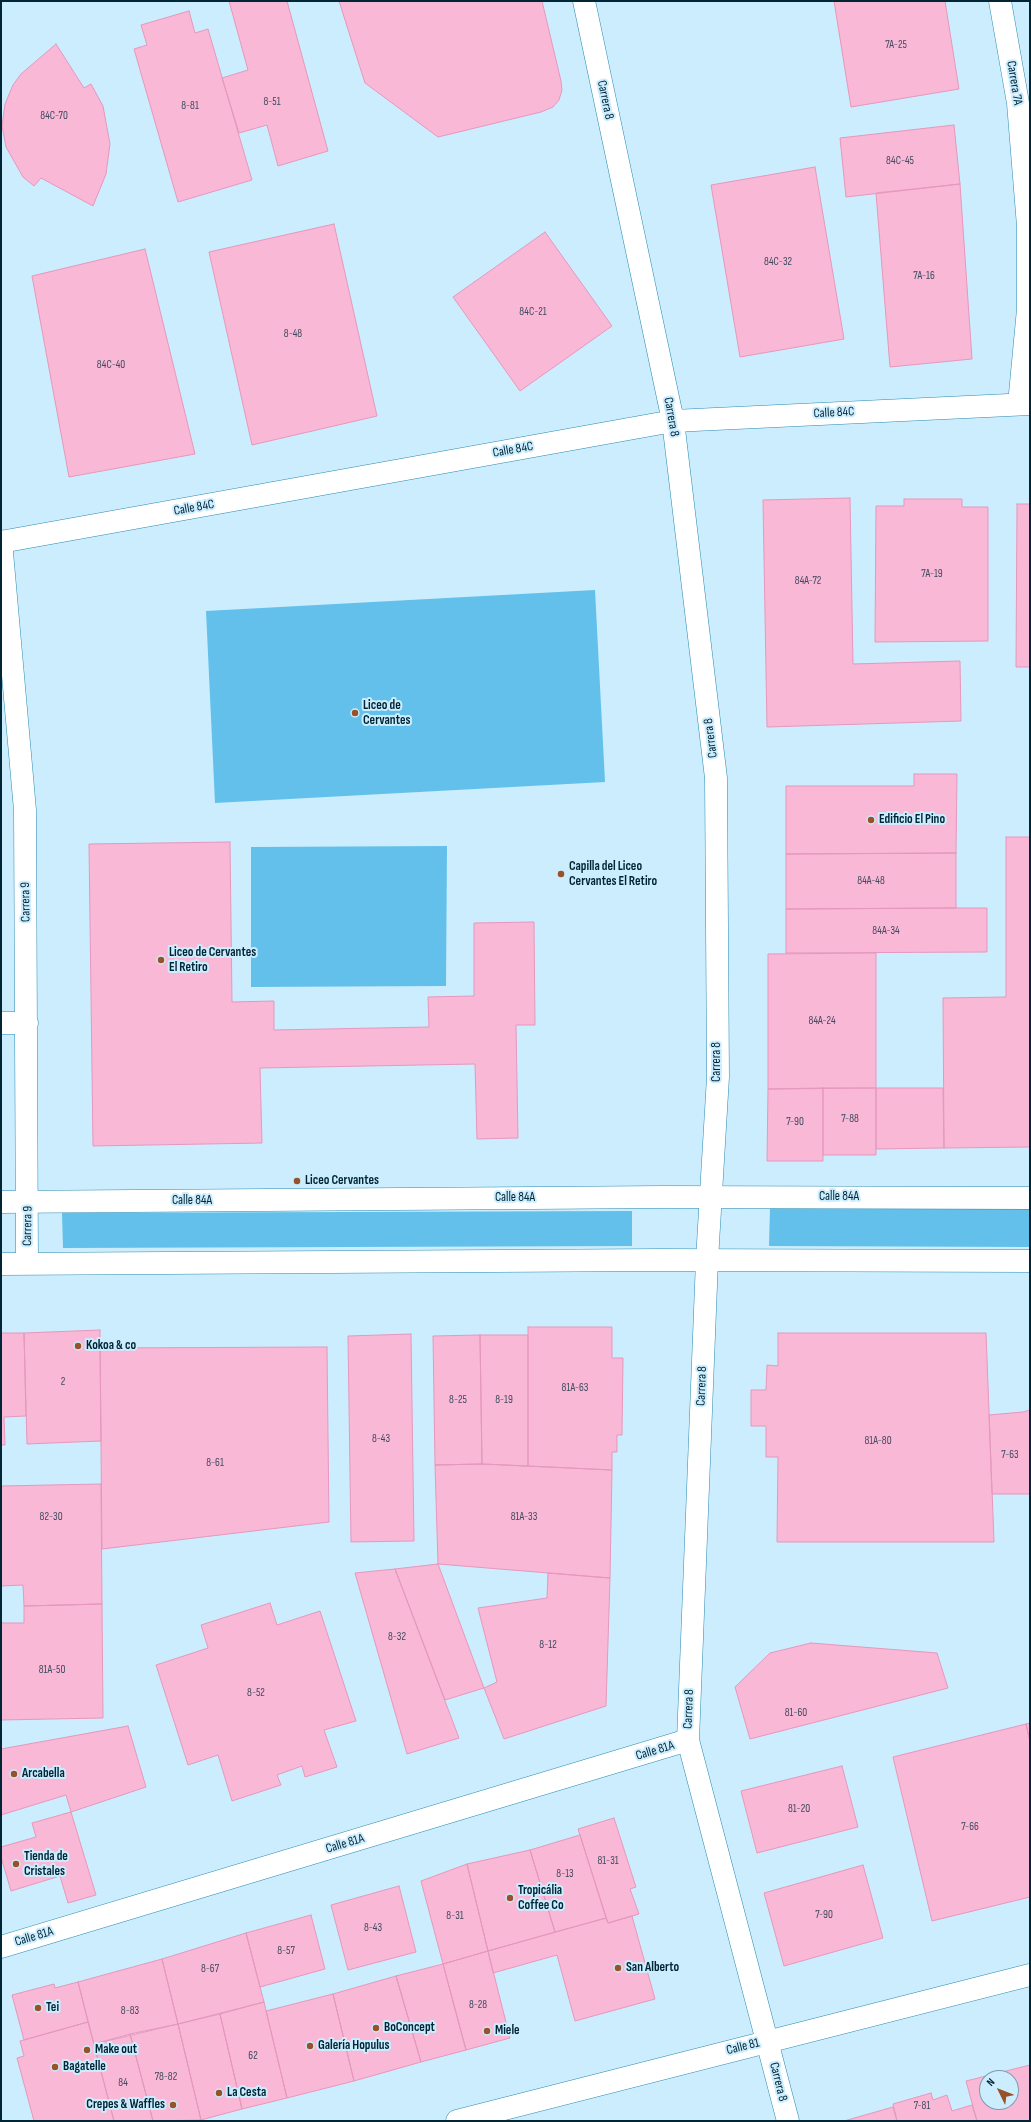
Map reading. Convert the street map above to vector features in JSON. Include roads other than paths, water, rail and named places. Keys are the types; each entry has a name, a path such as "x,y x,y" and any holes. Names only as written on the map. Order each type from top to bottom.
{"street":[{"name":"Carrera 8","path":"584,1 673,421 716,778 718,1078 707,1260 688,1740 788,2121"},
{"name":"Carrera 7A","path":"1000,1 1018,103 1028,226 1028,308 1024,404"},
{"name":"Calle 84C","path":"1,542 673,421 1024,404"},
{"name":"Carrera 9","path":"1,542 25,810 28,1202 27,1263"},
{"path":"1,1024 27,1023"},
{"name":"Calle 84A","path":"1,1202 711,1197 1030,1198"},
{"path":"1,1264 707,1260 1030,1261"},
{"name":"Calle 81A","path":"1,1947 688,1740"},
{"name":"Calle 81","path":"457,2121 1030,1975"}],"place":[{"name":"Liceo de Cervantes","path":"355,713"},
{"name":"Edificio El Pino","path":"871,820"},
{"name":"Capilla del Liceo Cervantes El Retiro","path":"561,874"},
{"name":"Liceo de Cervantes El Retiro","path":"161,960"},
{"name":"Liceo Cervantes","path":"297,1181"},
{"name":"Kokoa & co","path":"78,1346"},
{"name":"Arcabella","path":"14,1774"},
{"name":"Tienda de Cristales","path":"16,1864"},
{"name":"Tropicália Coffee Co","path":"510,1898"},
{"name":"San Alberto","path":"618,1968"},
{"name":"Tei","path":"38,2008"},
{"name":"BoConcept","path":"376,2028"},
{"name":"Miele","path":"487,2031"},
{"name":"Galería Hopulus","path":"310,2046"},
{"name":"Make out","path":"87,2050"},
{"name":"Bagatelle","path":"55,2067"},
{"name":"La Cesta","path":"219,2093"},
{"name":"Crepes & Waffles","path":"173,2105"}]}
